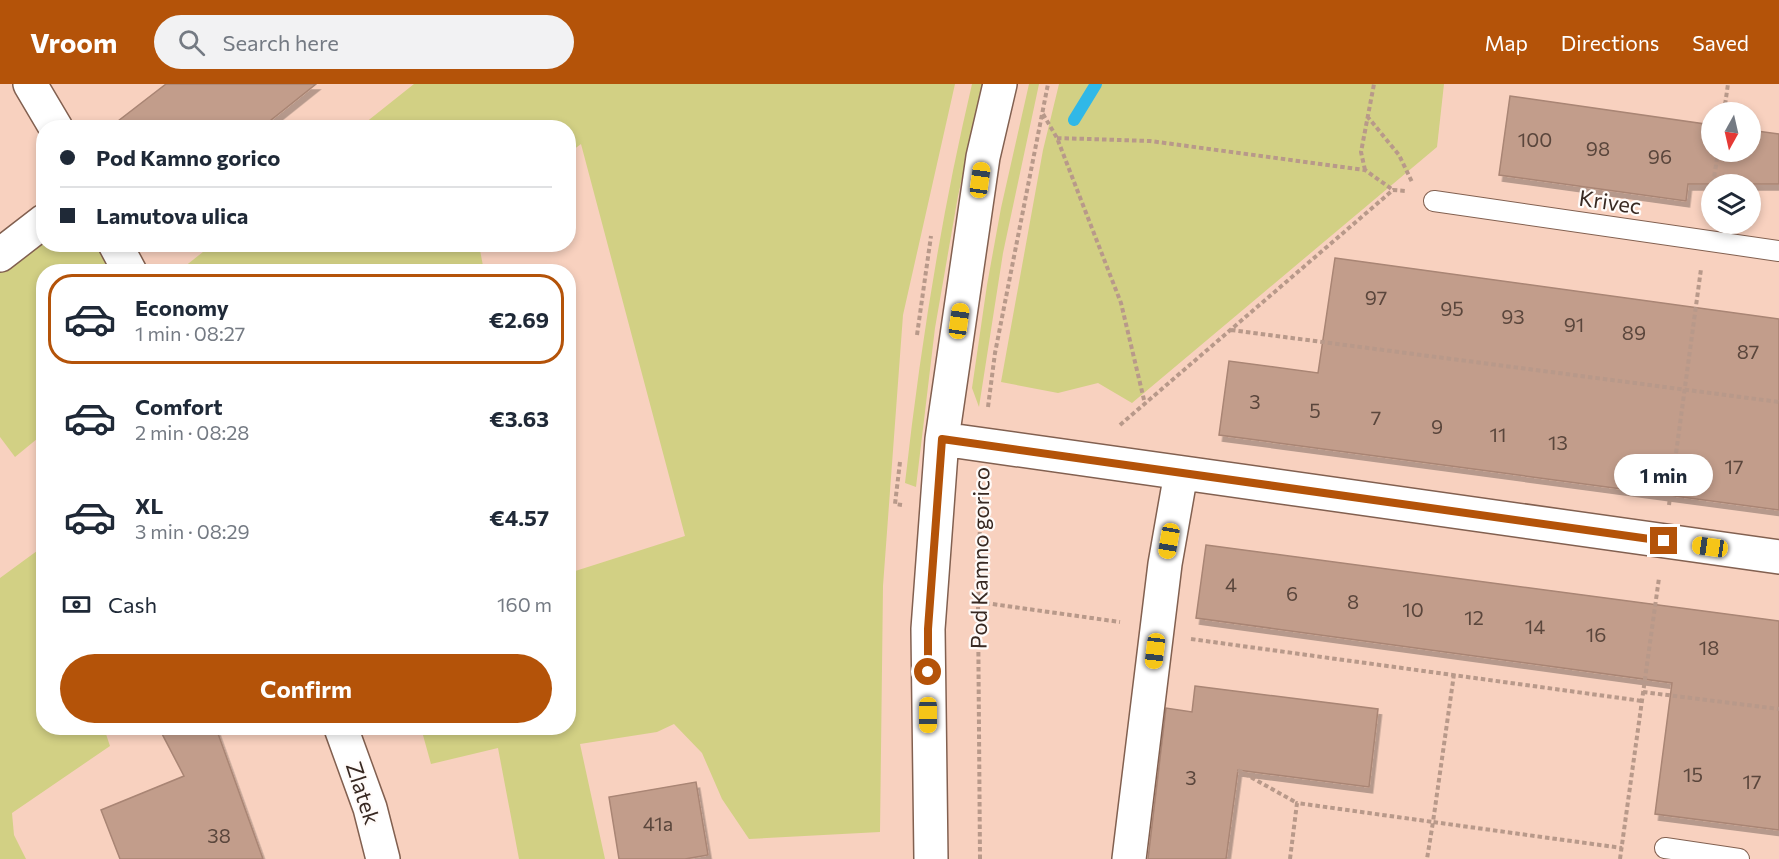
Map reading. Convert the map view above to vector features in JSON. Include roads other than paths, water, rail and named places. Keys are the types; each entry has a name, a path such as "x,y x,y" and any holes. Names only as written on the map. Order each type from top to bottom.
{"street":[{"path":"30,84 51,120"},
{"name":"Pod Kamno gorico","path":"931,859 928,629 942,439 983,157 1000,84"},
{"path":"0,255 36,227"},
{"path":"942,439 1779,557"},
{"path":"1129,859 1156,634 1181,473"},
{"name":"Zlatek","path":"344,735 370,808 383,859"}],"lane":[{"name":"Krivec","path":"1434,201 1779,251"},
{"path":"1665,848 1740,859"}],"waterway":[{"path":"1074,120 1096,84"}]}
